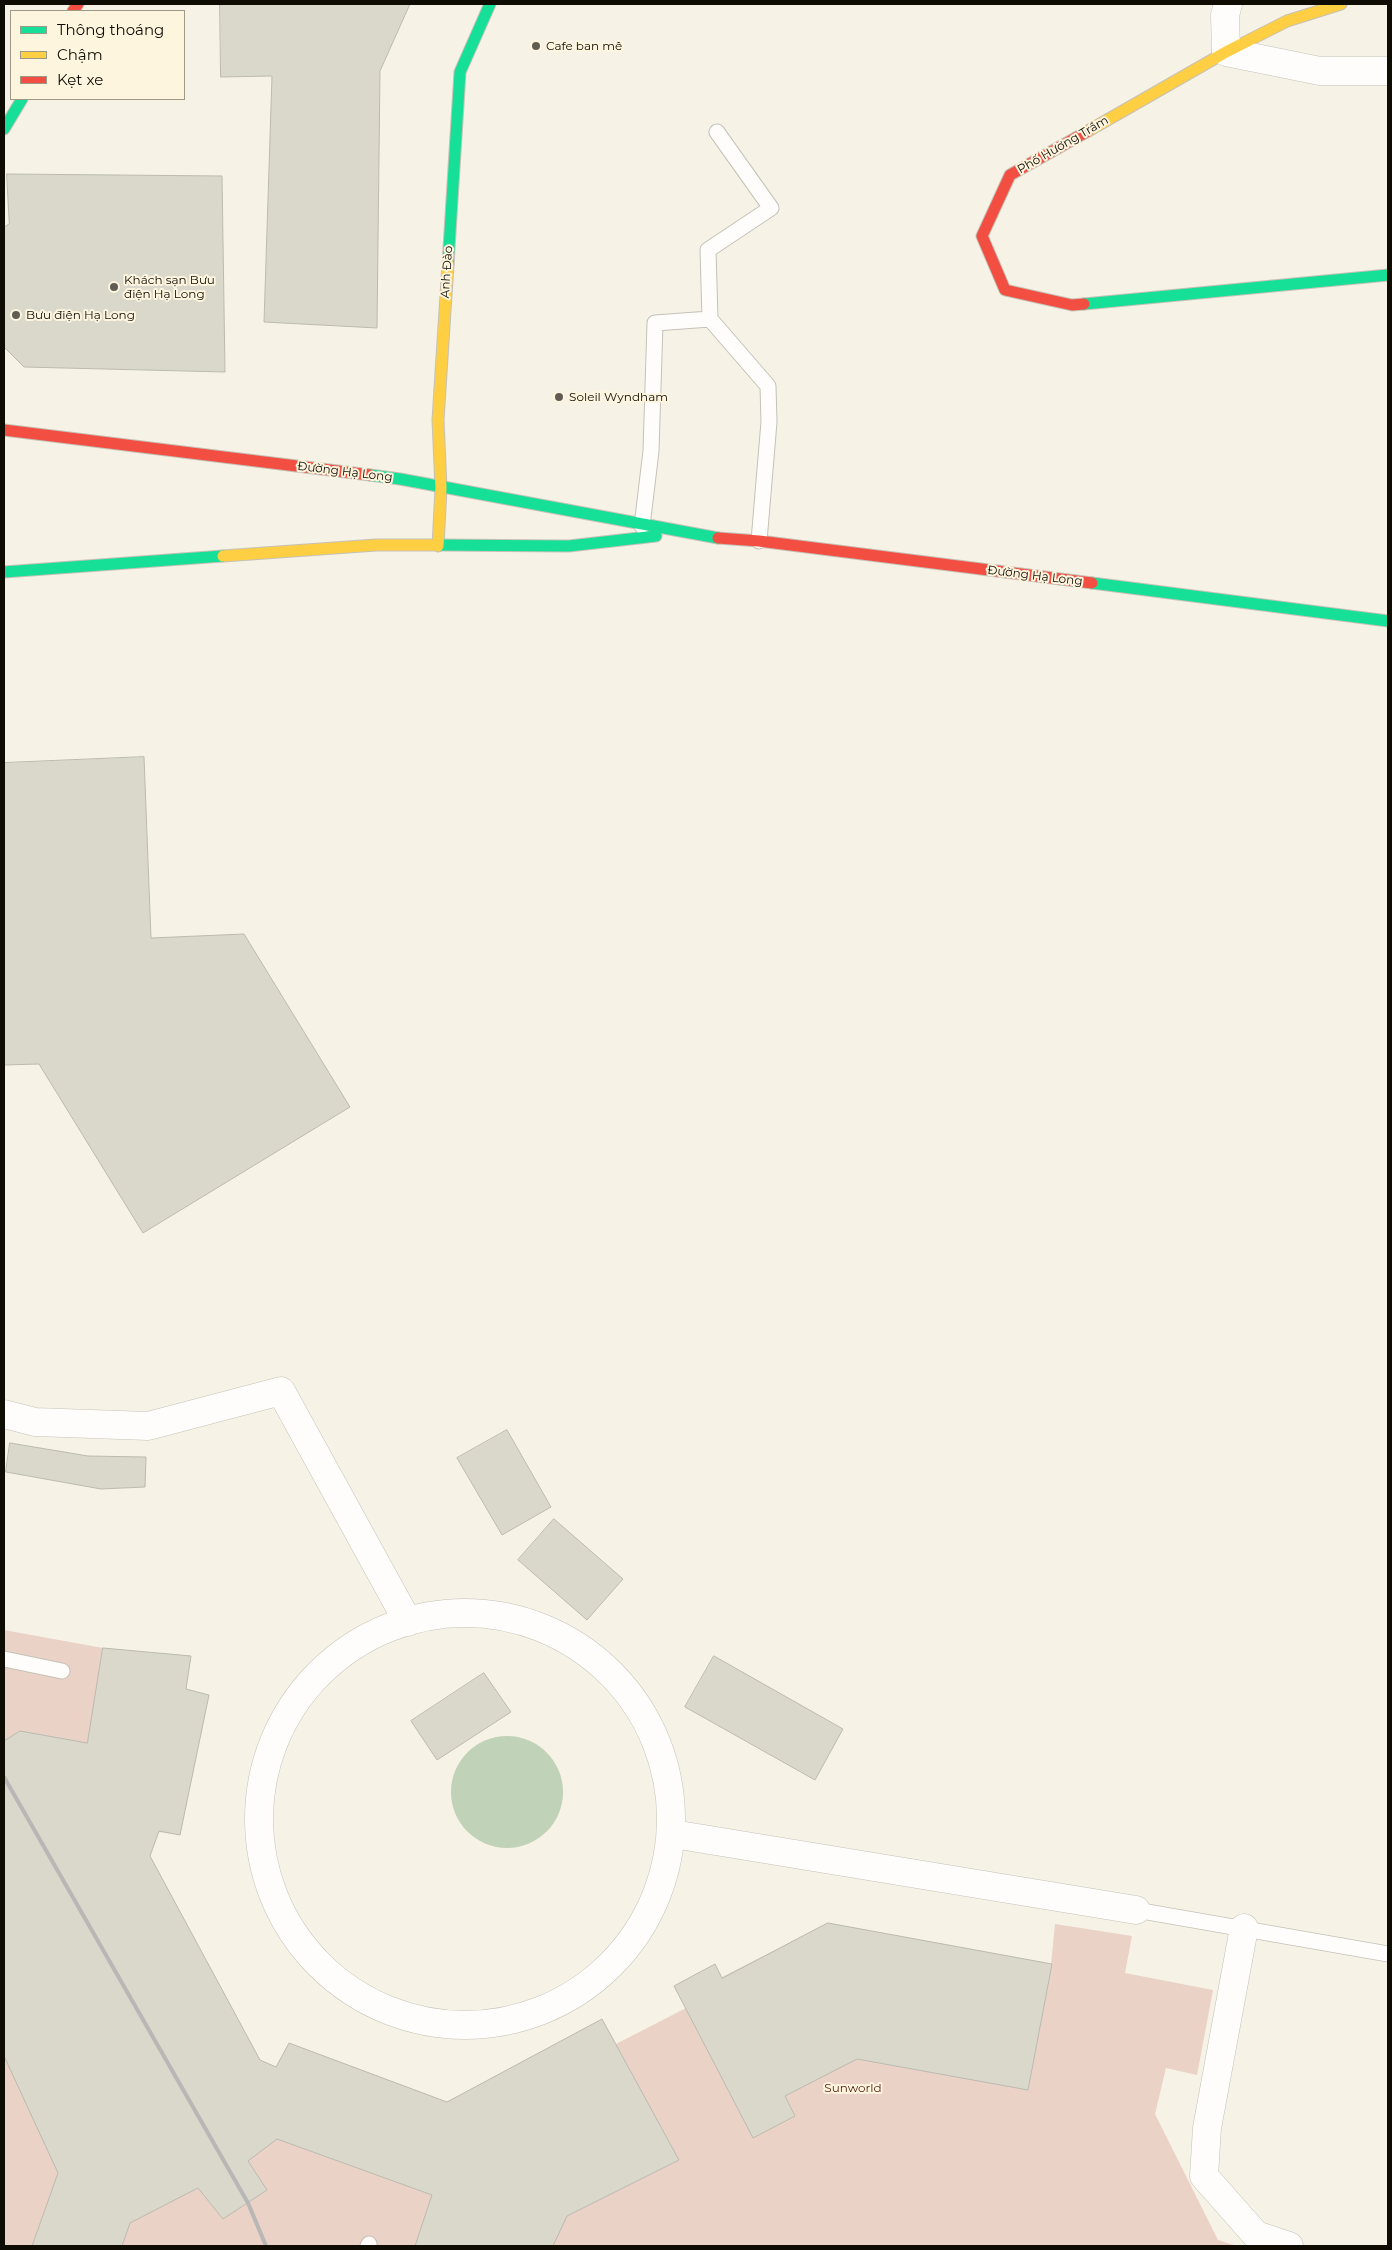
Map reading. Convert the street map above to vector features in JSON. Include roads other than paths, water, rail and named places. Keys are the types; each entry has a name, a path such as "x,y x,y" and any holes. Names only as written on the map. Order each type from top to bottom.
{"main road":[{"name":"Anh Đào","path":"438,546 441,488 438,420 460,72 490,4"},
{"name":"Phố Hương Trầm","path":"1341,4 1285,12 1226,52 1010,175 982,236 1006,290 1072,305 1388,275"},
{"path":"4,129 21,100"},
{"name":"Đường Hạ Long","path":"4,430 400,479 682,533 759,541 1388,621"},
{"name":"Đường Hạ Long","path":"4,572 376,545 569,546 682,533"}],"street":[{"path":"1228,4 1225,15 1226,52 1320,71 1388,71"},
{"path":"4,1414 34,1422 148,1426 281,1391 408,1622"},
{"path":"434,1614 496,1614 556,1632 606,1667 646,1715 668,1772 673,1834 659,1894 628,1947 583,1989 527,2016 466,2026 405,2016 349,1990 303,1948 272,1894 258,1835 262,1773 285,1716 324,1668 375,1632 408,1622 434,1614"},
{"path":"673,1834 1136,1910"},
{"path":"1244,1928 1207,2128 1204,2176 1256,2235 1289,2246"}],"lane":[{"path":"717,132 771,208 708,250 710,320 768,386 769,422 759,541"},
{"path":"642,526 652,451 655,323 710,320"},
{"path":"4,1659 62,1671"},
{"path":"1136,1910 1388,1954"}],"railway":[{"path":"4,1777 248,2203 266,2246"}],"place":[{"name":"Cafe ban mê","path":"536,46"},
{"name":"Khách sạn Bưu điện Hạ Long","path":"114,287"},
{"name":"Bưu điện Hạ Long","path":"16,315"},
{"name":"Soleil Wyndham","path":"559,397"}],"park label":[{"name":"Sunworld","path":"853,2088"}]}
